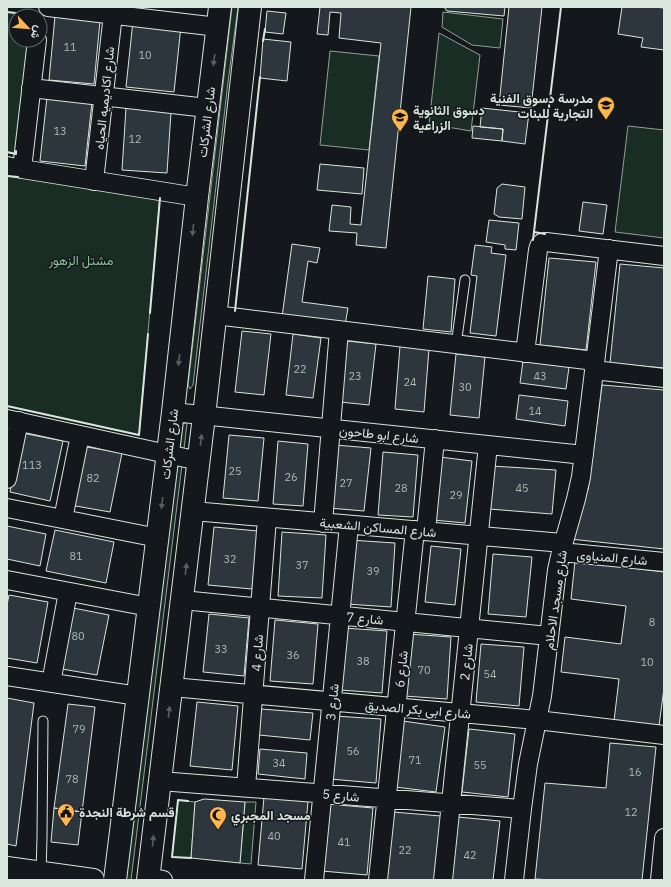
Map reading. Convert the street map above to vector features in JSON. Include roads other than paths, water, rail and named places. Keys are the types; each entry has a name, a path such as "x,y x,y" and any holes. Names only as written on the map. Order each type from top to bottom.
{"main road":[{"path":"153,880 160,780 193,511 250,7"},
{"name":"شارع الشركات","path":"115,880 158,538 207,108 219,17"},
{"path":"7,868 93,880"}],"street":[{"path":"48,7 113,14 219,17"},
{"name":"شارع اكاديميه الحياه","path":"94,181 113,14"},
{"path":"36,48 31,88 14,168 197,197"},
{"path":"31,88 207,108"},
{"path":"525,353 538,246 540,243 546,242 664,256"},
{"name":"شارع مسجد الاحلام","path":"514,880 528,764 542,696 557,570 581,477 609,249"},
{"path":"215,315 525,353 664,378"},
{"path":"323,522 338,330"},
{"name":"شارع ابو طاحون","path":"173,412 584,455"},
{"path":"7,479 13,420 198,461"},
{"path":"63,519 80,435"},
{"name":"شارع 6","path":"378,880 405,622 435,439"},
{"name":"شارع 2","path":"444,880 488,445"},
{"path":"7,508 158,538"},
{"name":"شارع المساكن الشعبية","path":"193,511 479,536 562,548"},
{"name":"شارع 4","path":"246,787 267,518"},
{"name":"شارع 3","path":"314,880 349,525"},
{"name":"شارع المنياوى","path":"562,548 664,562"},
{"path":"7,580 149,607"},
{"path":"51,683 68,592"},
{"name":"شارع 7","path":"182,600 549,636"},
{"path":"7,676 138,696"},
{"name":"شارع ابى بكر الصديق","path":"172,687 537,720 664,735"},
{"name":"شارع 5","path":"160,780 522,809"},
{"path":"660,880 664,838"}],"lane":[{"path":"456,345 465,280"},
{"path":"41,872 43,721"}],"place":[{"name":"مدرسة دسوق الفنية التجارية للبنات","path":"606,120"},
{"name":"دسوق الثانوية الزراعية","path":"400,132"},
{"name":"قسم شرطة النجدة","path":"66,827"},
{"name":"مسجد المجبري","path":"218,830"}],"park label":[{"name":"مشتل الزهور","path":"81,260"}]}
